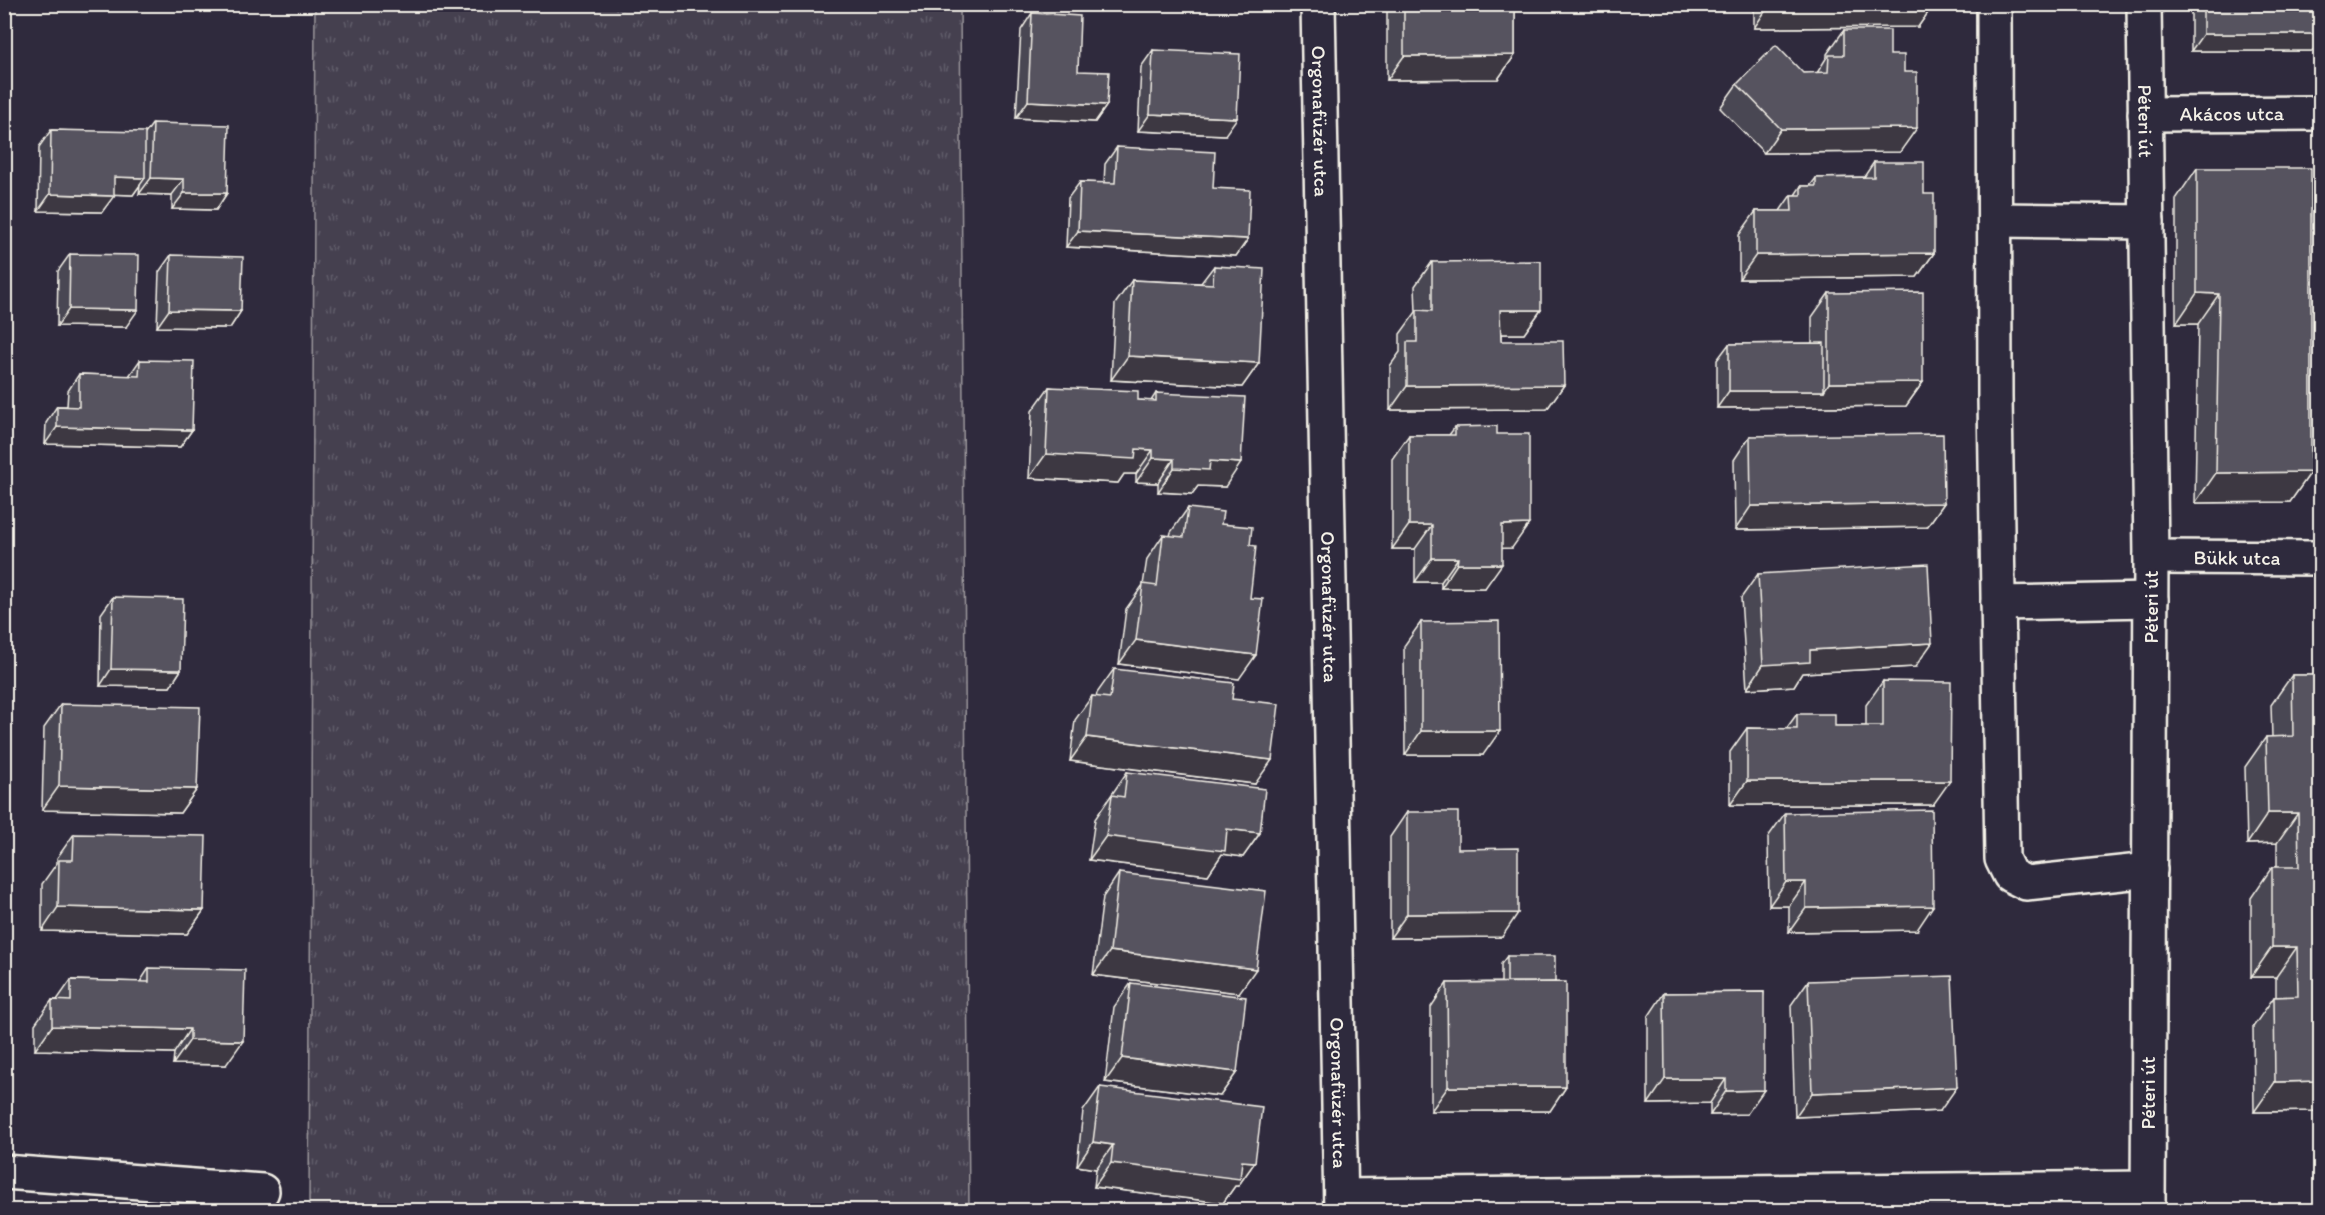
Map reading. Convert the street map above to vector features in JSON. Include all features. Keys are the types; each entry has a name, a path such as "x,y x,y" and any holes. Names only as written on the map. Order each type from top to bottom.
{"street":[{"name":"Orgonafüzér utca","path":"1318,4 1341,1203"},
{"path":"1994,4 2002,859 2010,875 2026,883 2150,870"},
{"name":"Péteri út","path":"2144,4 2151,557 2147,1199"},
{"name":"Akácos utca","path":"2145,114 2320,113"},
{"path":"1995,220 2146,222"},
{"name":"Bükk utca","path":"2151,557 2320,558"},
{"path":"1998,603 2151,600"},
{"path":"4,1172 262,1191"},
{"path":"1341,1203 2147,1199"}],"green space":[{"path":"315,5 960,5 969,1210 309,1210"}],"building":[{"path":"1404,4 1515,4 1515,55 1404,56"},
{"path":"2203,4 2320,4 2320,34 2203,34"},
{"path":"1032,13 1080,16 1078,71 1109,72 1107,105 1028,101"},
{"path":"1844,30 1890,30 1890,55 1904,55 1904,72 1917,72 1917,128 1781,129 1737,84 1776,45 1803,73 1828,72 1829,55 1844,55"},
{"path":"1153,50 1240,54 1237,118 1150,114"},
{"path":"153,123 229,125 227,193 184,193 184,179 151,178"},
{"path":"51,130 145,132 145,178 114,177 114,196 50,194"},
{"path":"1117,147 1215,152 1213,188 1250,190 1248,239 1078,231 1080,182 1115,183"},
{"path":"1874,162 1924,162 1924,194 1934,194 1934,253 1756,255 1756,211 1792,211 1791,195 1801,195 1801,186 1816,186 1816,178 1874,177"},
{"path":"2197,168 2311,168 2311,472 2216,473 2219,294 2197,293"},
{"path":"70,254 139,255 138,310 69,309"},
{"path":"171,255 243,257 241,311 169,310"},
{"path":"1541,261 1541,310 1500,310 1501,341 1563,341 1564,385 1407,386 1407,342 1417,342 1417,310 1432,311 1432,262"},
{"path":"1214,266 1264,269 1259,363 1128,356 1132,280 1213,284"},
{"path":"1923,292 1923,382 1829,383 1829,293"},
{"path":"1824,343 1824,391 1729,391 1729,344"},
{"path":"140,360 194,361 192,430 57,427 57,406 79,407 79,374 139,376"},
{"path":"1049,387 1138,391 1138,400 1156,401 1156,393 1245,397 1241,463 1210,461 1209,470 1174,468 1174,459 1153,458 1153,450 1136,449 1135,459 1046,454"},
{"path":"1497,426 1497,434 1529,434 1529,524 1502,525 1502,564 1457,564 1458,558 1432,558 1432,525 1409,525 1409,435 1455,435 1455,427"},
{"path":"1943,434 1944,503 1751,506 1750,436"},
{"path":"1188,508 1223,512 1221,524 1252,527 1250,545 1256,546 1250,598 1263,599 1256,655 1136,640 1143,584 1157,586 1163,535 1184,537"},
{"path":"1928,564 1932,643 1810,650 1810,662 1763,665 1758,574"},
{"path":"113,597 183,599 181,670 111,669"},
{"path":"1499,621 1500,731 1421,731 1421,622"},
{"path":"1114,669 1234,683 1232,699 1279,704 1272,760 1087,737 1092,696 1110,698"},
{"path":"2292,675 2320,675 2320,1081 2275,1082 2274,997 2298,996 2297,947 2272,947 2272,867 2299,867 2298,813 2268,813 2266,737 2293,736"},
{"path":"1883,681 1951,682 1950,781 1747,781 1747,728 1797,729 1797,714 1835,714 1835,726 1883,726"},
{"path":"61,704 200,707 197,789 59,786"},
{"path":"1127,772 1265,789 1260,833 1227,829 1225,851 1106,836 1112,795 1124,797"},
{"path":"1932,810 1933,906 1806,908 1806,882 1786,882 1785,813"},
{"path":"1407,812 1458,812 1458,849 1518,848 1518,913 1407,914"},
{"path":"74,834 206,836 204,910 58,907 59,860 73,860"},
{"path":"1119,873 1266,891 1256,969 1110,951"},
{"path":"1507,956 1555,956 1555,982 1507,982"},
{"path":"149,968 245,970 243,1041 190,1040 190,1029 52,1026 52,1000 71,1001 71,980 149,982"},
{"path":"1952,976 1957,1087 1812,1093 1808,981"},
{"path":"1566,982 1566,1087 1448,1087 1447,983"},
{"path":"1131,983 1246,997 1237,1072 1122,1058"},
{"path":"1764,992 1764,1090 1726,1091 1726,1079 1665,1079 1664,993"},
{"path":"1100,1087 1262,1107 1255,1162 1242,1161 1240,1179 1111,1163 1113,1145 1093,1142"}]}
